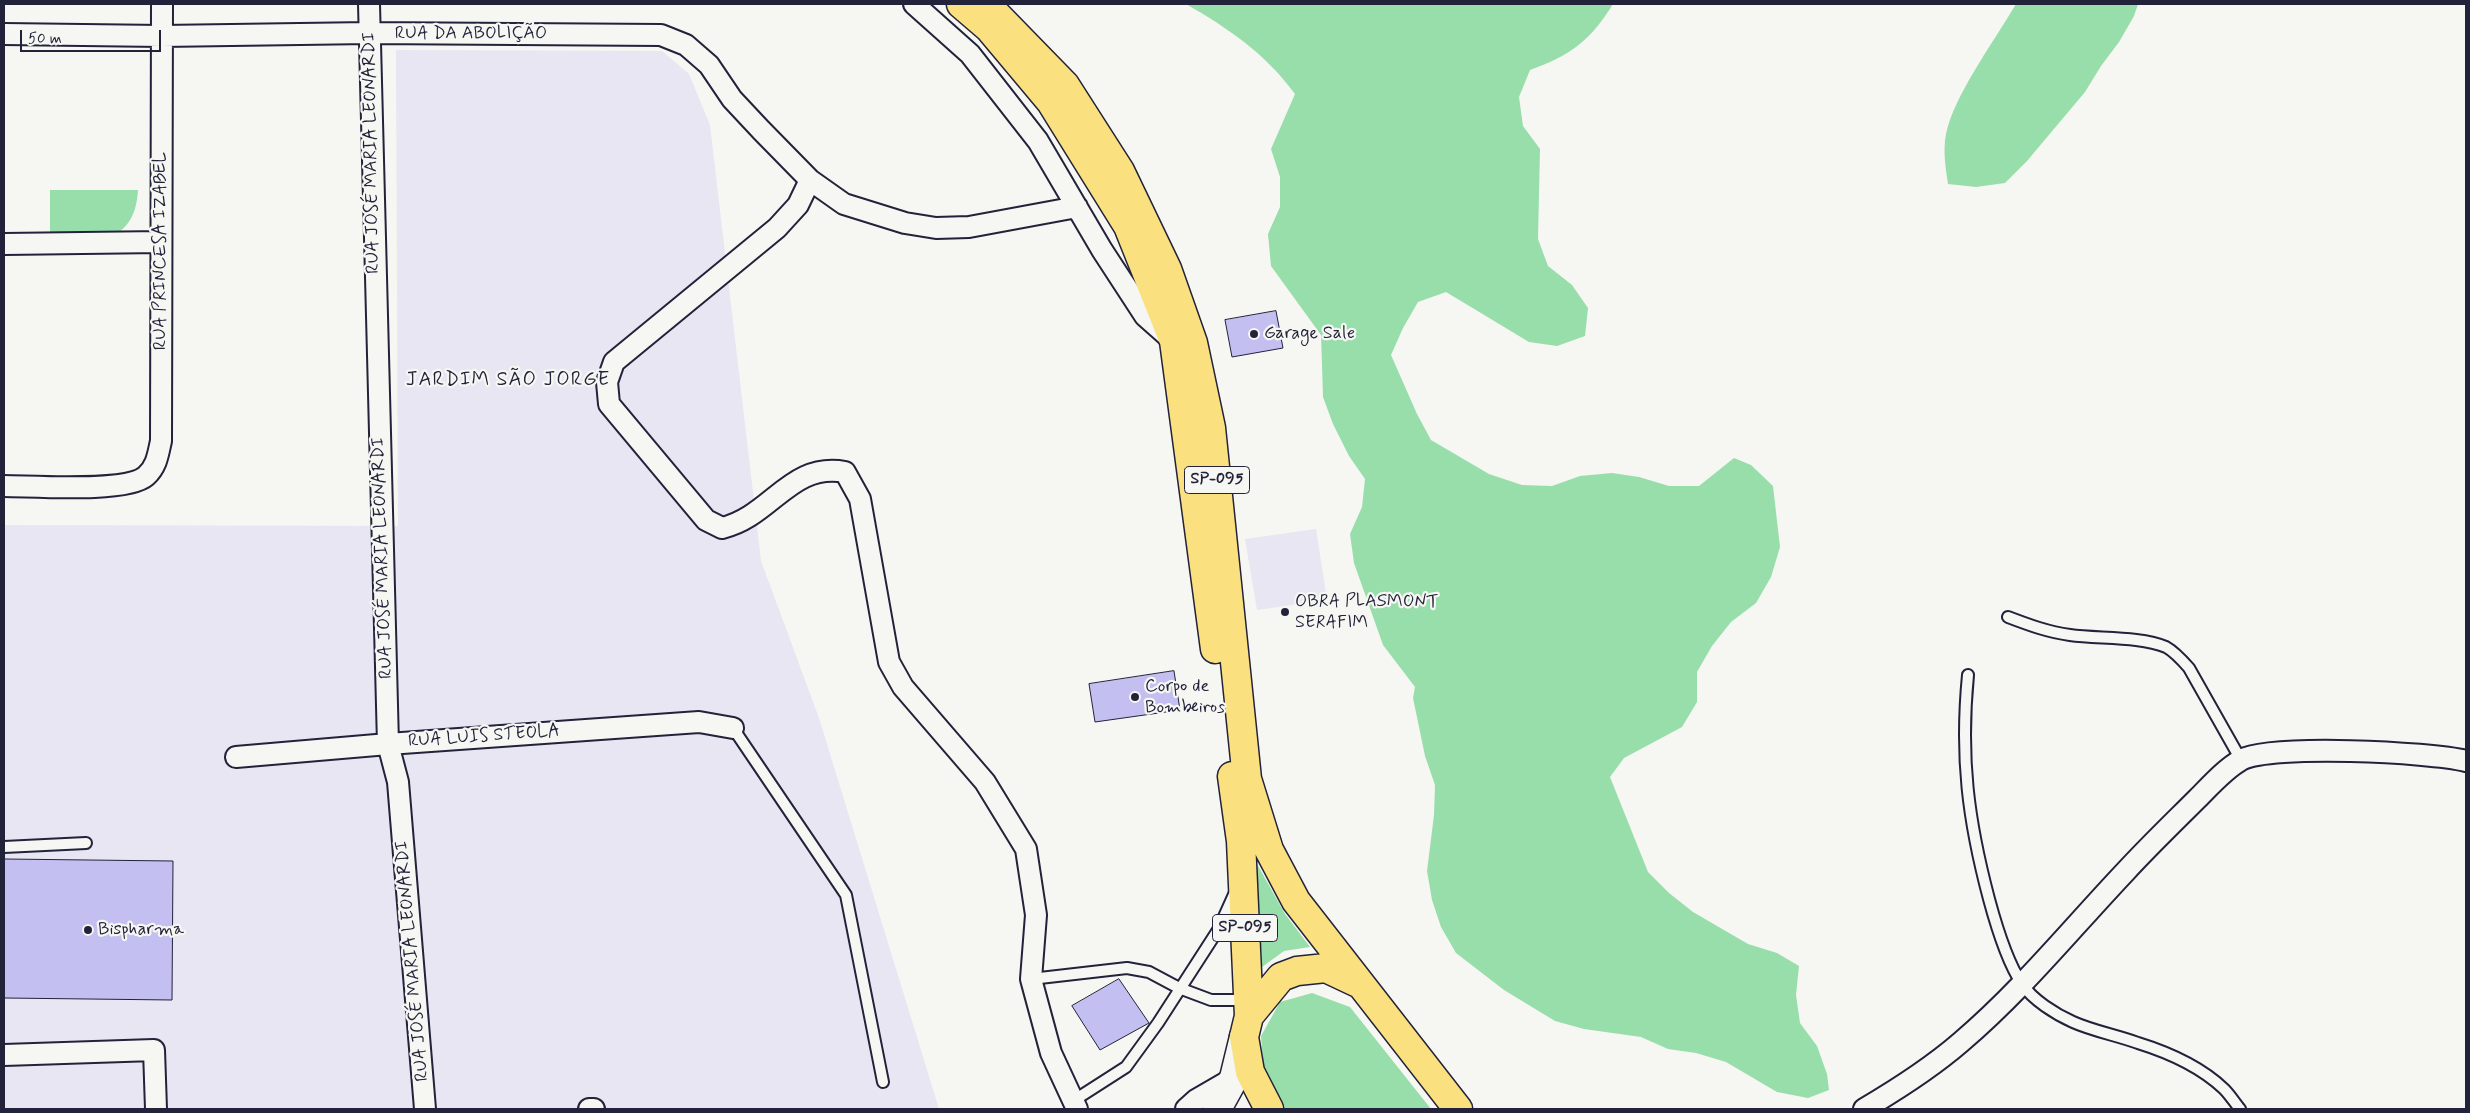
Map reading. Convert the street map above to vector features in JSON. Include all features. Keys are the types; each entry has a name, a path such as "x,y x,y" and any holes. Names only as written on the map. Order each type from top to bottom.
{"main road":[{"name":"SP-095","path":"961,4 989,28 1051,102 1128,226 1174,341 1240,841 1243,874 1250,1072 1269,1109"},
{"name":"SP-095","path":"986,4 1065,85 1120,171 1168,269 1193,343 1211,428 1246,779 1269,850 1296,901 1365,987 1458,1109"},
{"path":"1217,1109 1234,1078 1247,1018 1281,977 1297,971 1326,968 1365,987"}],"street":[{"name":"RUA PRINCESA IZABEL","path":"4,486 102,487 130,483 145,477 155,465 161,441 162,4"},
{"name":"RUA JOSÉ MARIA LEONARDI","path":"369,4 388,744 398,782 425,1109"},
{"path":"914,4 970,54 1038,141 1102,250 1145,316 1174,341"},
{"name":"RUA DA ABOLIÇÃO","path":"4,34 162,36 369,33 661,35 686,45 709,65 732,99 810,180"},
{"path":"1075,1105 1051,1052 1031,979 1036,915 1026,849 985,782 903,687 890,662 860,499 845,472 830,469 804,476 745,521 722,528 706,520 609,404 607,382 614,362 777,228 798,205 810,180 844,204 905,223 936,228 969,227 1076,207"},
{"path":"4,244 161,242"},
{"name":"RUA LUIS STEOLA","path":"236,757 388,744 699,722 733,728"},
{"path":"1864,1109 1904,1085 1960,1042 2022,984 2142,854 2216,781 2241,760 2271,753 2320,752 2428,755 2466,761"},
{"path":"4,1055 154,1050 156,1109"},
{"path":"1186,1109 1196,1100 1234,1078"},
{"path":"589,1109 594,1109"}],"lane":[{"path":"2008,617 2052,632 2166,647 2188,668 2241,760"},
{"path":"1968,675 1964,714 1964,759 1975,843 1998,931 2022,984 2055,1013 2074,1022 2138,1043 2173,1057 2200,1071 2224,1088 2240,1109"},
{"path":"733,728 846,895 883,1082"},
{"path":"4,847 86,843"},
{"path":"1075,1105 1126,1067 1158,1023 1218,930 1243,874"},
{"path":"1031,979 1127,968 1149,972 1179,988 1211,1000 1247,1018"}],"shaded area":[{"path":"396,50 662,51 689,74 710,125 761,561 819,718 939,1109 4,1109 4,525 398,526"},
{"path":"1316,529 1327,600 1257,610 1245,539"}],"green space":[{"path":"1186,4 1613,4 1596,28 1578,45 1557,59 1530,70 1519,97 1523,126 1540,149 1538,239 1548,266 1572,285 1588,308 1585,336 1557,346 1529,342 1446,292 1418,302 1403,328 1391,355 1417,414 1431,440 1489,474 1522,485 1552,486 1580,476 1612,473 1639,477 1669,486 1699,486 1734,458 1751,465 1773,486 1780,547 1771,577 1756,603 1731,622 1712,646 1697,672 1697,702 1682,727 1624,758 1610,777 1648,872 1669,893 1693,912 1748,944 1777,953 1799,966 1796,995 1800,1023 1817,1046 1827,1074 1829,1090 1808,1098 1777,1092 1726,1062 1696,1053 1668,1049 1641,1037 1584,1029 1555,1021 1504,990 1456,953 1441,927 1432,900 1427,871 1434,815 1435,785 1425,756 1413,698 1415,687 1383,645 1354,563 1350,534 1362,507 1365,479 1349,456 1333,424 1323,397 1321,335 1271,266 1268,234 1280,207 1280,177 1271,149 1295,94 1259,54 1217,23"},
{"path":"2016,4 2138,4 2134,16 2119,42 2085,92 2027,161 2005,183 1976,187 1948,184 1945,140 1953,112 1969,80"},
{"path":"50,190 138,190 137,202 131,219 119,232 50,232"},
{"path":"1257,864 1285,914 1310,947 1284,951 1262,967"},
{"path":"1312,993 1350,1007 1431,1109 1278,1109 1264,1077 1261,1036 1280,1002"}],"building":[{"name":"Garage Sale","path":"1276,311 1283,348 1232,357 1225,320"},
{"name":"Corpo de Bombeiros","path":"1174,671 1180,710 1095,722 1089,684"},
{"name":"Bispharma","path":"4,859 173,861 172,1000 4,998"},
{"path":"1119,979 1149,1023 1100,1050 1072,1006"}],"place":[{"name":"Garage Sale","path":"1254,334"},
{"name":"OBRA PLASMONT SERAFIM","path":"1285,612"},
{"name":"Corpo de Bombeiros","path":"1135,697"},
{"name":"Bispharma","path":"88,930"}],"district":[{"name":"JARDIM SÃO JORGE","path":"508,381"}]}
